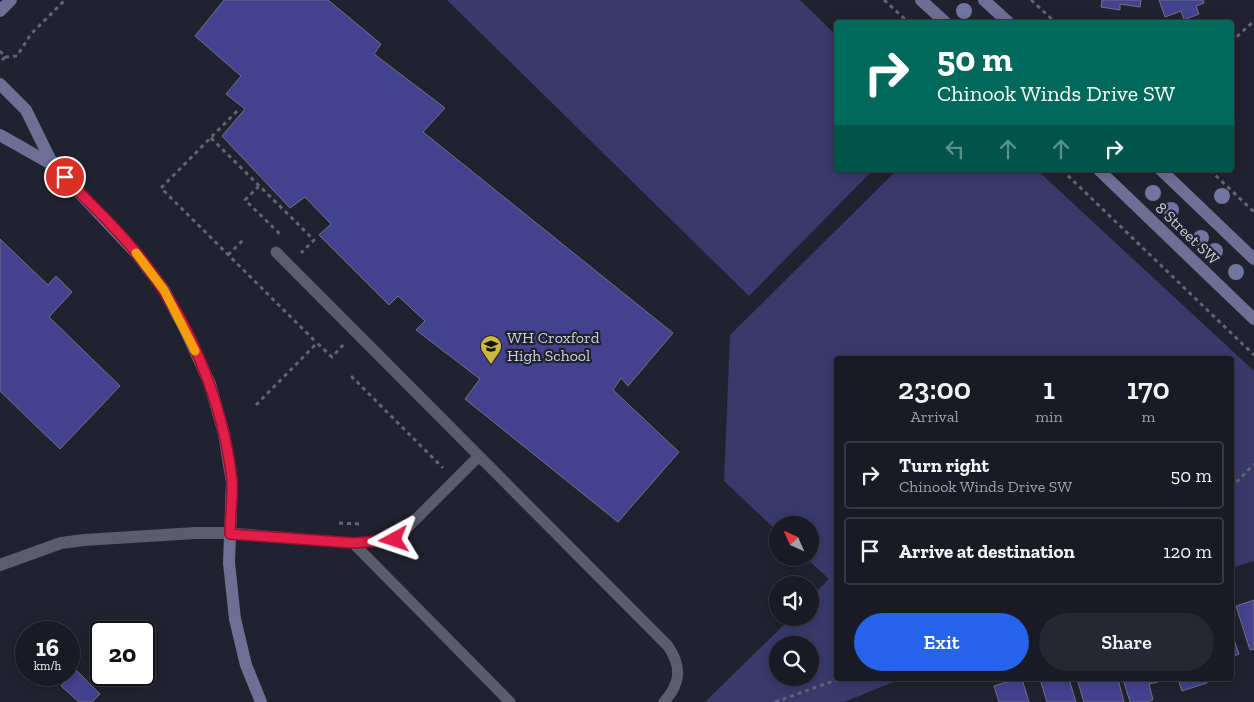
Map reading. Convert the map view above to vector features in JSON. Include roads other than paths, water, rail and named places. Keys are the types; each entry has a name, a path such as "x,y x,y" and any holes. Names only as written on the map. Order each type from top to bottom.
{"street":[{"path":"0,11 11,0"},
{"path":"922,0 943,20"},
{"path":"984,0 1006,20"},
{"path":"0,84 26,110 53,164 137,254 164,290 186,331 210,384 224,434 232,482 230,563 235,619 246,665 261,702"},
{"path":"0,135 53,164"},
{"name":"8 Street SW","path":"1101,172 1254,319"},
{"name":"8 Street SW","path":"1164,172 1254,259"},
{"path":"0,565 61,543 195,534 230,534"}],"lane":[{"path":"276,252 668,646 677,659 678,676 674,691 664,702"},
{"path":"230,534 353,543 394,540 478,456"},
{"path":"353,543 510,702"}],"place":[{"name":"WH Croxford High School","path":"491,365"}]}
